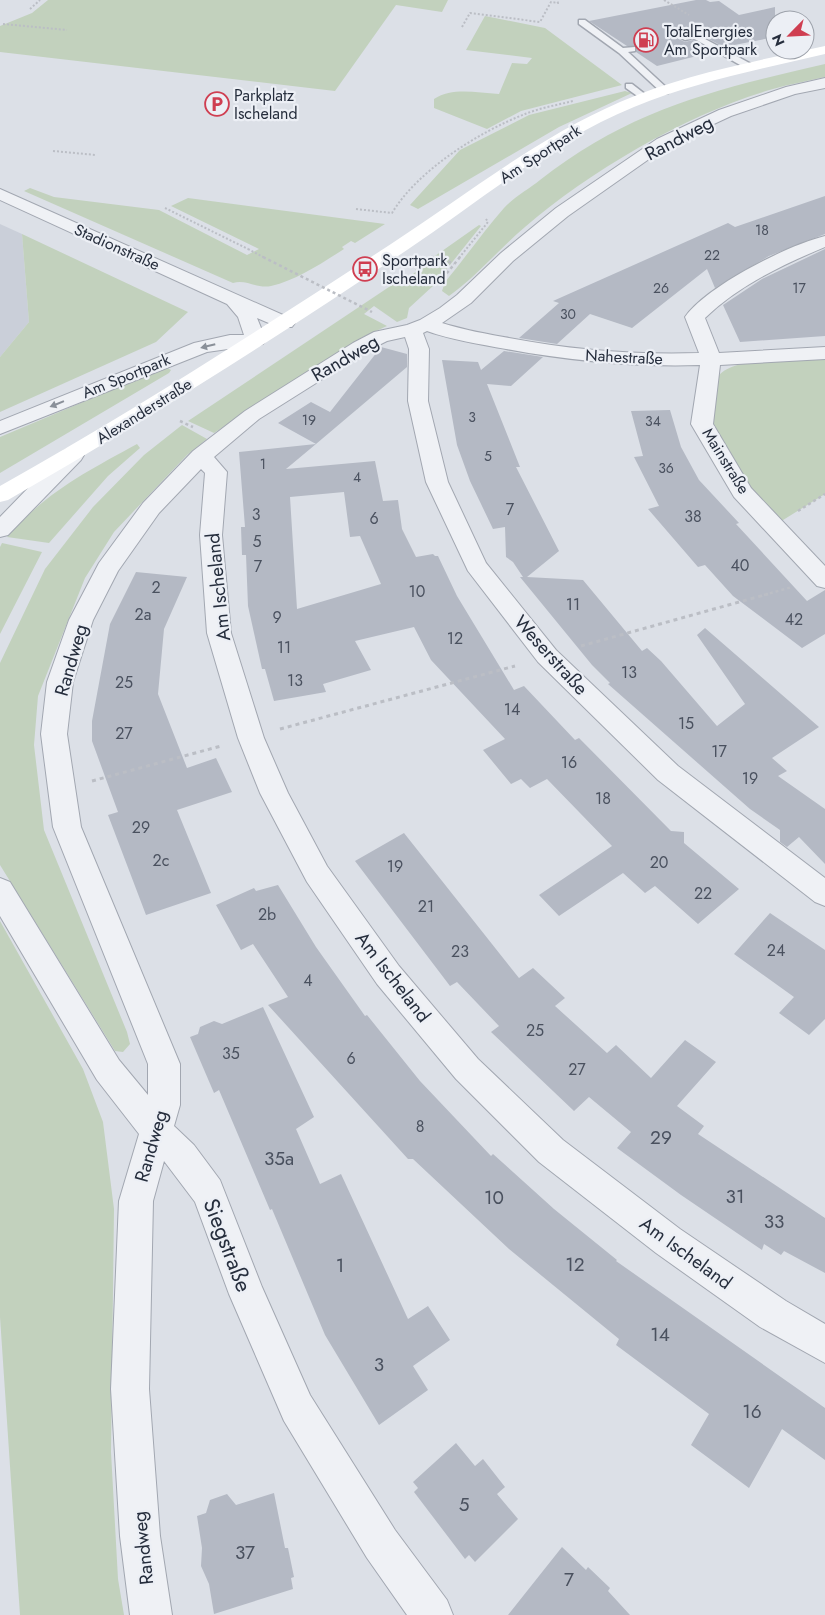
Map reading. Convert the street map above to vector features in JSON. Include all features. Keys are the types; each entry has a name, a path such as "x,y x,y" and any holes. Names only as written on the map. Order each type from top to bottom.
{"main road":[{"name":"Am Sportpark","path":"285,322 536,154 582,127 665,91 750,67 825,50"},
{"name":"Alexanderstraße","path":"0,495 73,455 285,322"}],"street":[{"name":"Randweg","path":"150,1615 140,1536 130,1390 136,1200 164,1105 164,1064 67,827 54,734 59,691 81,620 107,568 146,516 202,456 252,415 360,347 381,336 419,327 464,299 507,257 562,212 663,142 725,113 791,90 825,83"},
{"name":"Stadionstraße","path":"0,194 285,322"},
{"path":"711,359 697,326 695,317 700,311 741,282 783,258 825,241"},
{"path":"234,300 246,316 256,340"},
{"name":"Nahestraße","path":"419,327 543,351 626,358 711,359 786,353 825,353"},
{"name":"Weserstraße","path":"419,327 418,401 437,482 476,566 547,656 668,773 825,894"},
{"name":"Am Sportpark","path":"0,428 201,347 230,341 256,340"},
{"name":"Mainstraße","path":"711,359 702,424 742,492 824,579"},
{"path":"0,530 73,455"},
{"name":"Am Ischeland","path":"202,456 216,472 211,535 219,633 251,738 274,793 317,874 388,975 467,1069 550,1151 668,1241 773,1314 825,1345"},
{"name":"Siegstraße","path":"0,890 108,1070 156,1130 182,1156 208,1192 247,1294 297,1408 381,1544 432,1615"}],"lane":[{"path":"582,22 622,51 665,91"},
{"path":"685,38 694,35 750,67"},
{"path":"700,47 711,44"},
{"path":"622,51 632,49"},
{"path":"634,62 647,59"},
{"path":"629,86 646,98"}],"path":[{"path":"30,9 40,0"},
{"path":"462,27 470,13 540,22 551,2 558,3 557,0"},
{"path":"3,24 67,30"},
{"path":"356,208 392,213 400,200 454,150 525,114 629,86"},
{"path":"53,151 96,155"},
{"path":"165,208 372,312"},
{"path":"428,256 441,258 454,264"},
{"path":"180,421 185,423"},
{"path":"62,789 824,579"}],"shaded area":[{"path":"0,224 22,234 29,322 0,357"}],"green space":[{"path":"48,0 448,0 442,12 396,5 335,91 0,52 0,26 32,13"},
{"path":"485,16 545,28 622,85 521,111 487,129 434,108 434,99 449,93 499,94 512,63 527,64 532,58 466,50"},
{"path":"825,64 825,77 779,87 741,99 675,128 642,146 610,165 551,206 515,235 469,280 449,296 442,291 445,282 508,204 574,156 607,135 675,105 711,93"},
{"path":"625,91 632,93 559,127 418,209 410,205 460,150 529,115"},
{"path":"30,188 54,197 159,210 247,255 259,249 171,206 188,198 385,224 355,243 351,241 342,247 344,249 300,275 266,287 242,282 233,283 24,191"},
{"path":"479,225 481,226 434,285 409,308 407,318 397,322 374,306 364,314 387,326 363,337 214,433 188,421 407,275 410,276 417,271 415,270"},
{"path":"22,234 188,312 156,342 0,412 0,357 29,322"},
{"path":"825,359 825,494 775,525 702,424 711,394 718,377 725,370 737,365 767,360"},
{"path":"166,367 171,370 169,373 0,473 0,437"},
{"path":"182,425 207,439 187,455 114,532 85,578 38,696 34,745 44,830 127,1032 130,1044 123,1052 115,1051 0,865 0,663 45,569 93,507 144,455"},
{"path":"137,444 140,448 108,476 49,543 7,537 52,495 84,474"},
{"path":"2,543 42,552 0,634 0,547"},
{"path":"0,921 83,1069 103,1122 114,1209 111,1452 118,1579 124,1615 20,1615 0,1317"}],"building":[{"path":"696,0 719,1 739,15 775,7 775,10 765,10 765,39 724,47 693,31 679,39 685,42 693,40 710,50 705,51 709,53 657,66 636,52 636,46 627,46 589,21"},
{"path":"825,196 825,234 769,256 715,288 707,269 632,328 590,314 557,344 519,338 559,303 553,301 728,223 735,227"},
{"path":"825,249 825,336 740,342 723,305 762,279"},
{"path":"381,347 407,354 407,367 316,444 278,423 311,402 330,412"},
{"path":"504,351 543,357 511,386 487,384 520,467 516,467 559,551 527,577 583,580 642,651 647,648 661,661 717,726 745,704 697,635 705,628 819,727 772,758 787,771 778,776 825,809 825,864 799,837 787,847 780,842 780,830 750,809 608,684 610,683 592,665 520,577 523,577 513,562 506,557 505,527 493,529 470,481 457,445 442,360 478,362 481,370"},
{"path":"670,410 681,447 699,480 739,523 736,524 807,601 825,590 825,634 802,648 733,596 705,565 698,567 648,509 659,506 634,457 643,456 631,411"},
{"path":"316,444 286,469 375,461 383,501 398,500 402,529 416,557 433,554 438,556 457,596 514,690 524,686 575,740 579,738 671,831 684,832 684,843 739,889 698,924 655,886 645,893 623,873 559,916 539,895 612,846 547,779 530,788 521,779 511,784 483,750 505,739 431,660 414,627 355,641 371,670 323,684 326,692 274,701 265,669 262,669 248,606 246,555 242,555 241,527 245,527 239,452","holes":["344,492 350,537 360,536 381,584 297,609 290,497"]},
{"path":"136,572 187,577 164,629 158,694 187,768 216,758 232,792 177,810 211,893 146,915 108,815 118,812 92,741 92,721 110,624"},
{"path":"404,833 519,978 533,968 565,998 555,1006 607,1053 616,1045 651,1078 685,1040 716,1062 677,1106 704,1126 698,1134 825,1218 825,1273 784,1251 781,1255 764,1244 762,1250 681,1195 617,1148 631,1132 589,1097 574,1111 491,1032 499,1026 457,982 450,986 355,861"},
{"path":"278,885 316,947 365,1016 367,1015 420,1081 491,1156 493,1154 616,1261 825,1408 825,1460 782,1429 749,1488 691,1445 709,1414 616,1345 619,1339 509,1249 413,1159 408,1159 268,1005 288,997 253,944 241,950 216,905 254,888 256,891"},
{"path":"770,913 825,950 825,1019 809,1035 779,1013 794,997 734,954"},
{"path":"263,1007 314,1117 296,1129 320,1184 341,1174 408,1319 428,1306 450,1340 413,1366 428,1390 379,1425 325,1335 219,1090 214,1093 190,1037 198,1034 200,1027 214,1021 222,1024"},
{"path":"456,1443 475,1466 483,1459 505,1487 497,1494 518,1519 475,1562 469,1555 465,1559 414,1492 418,1488 413,1482"},
{"path":"274,1493 285,1548 288,1548 294,1577 291,1578 293,1589 214,1614 209,1584 201,1566 202,1548 197,1516 206,1513 210,1500 227,1494 236,1505"},
{"path":"562,1547 586,1570 588,1567 610,1588 608,1591 630,1615 508,1615"}],"place":[{"name":"TotalEnergies Am Sportpark","path":"646,40"},
{"name":"Parkplatz Ischeland","path":"217,104"},
{"name":"Sportpark Ischeland","path":"365,269"}]}
